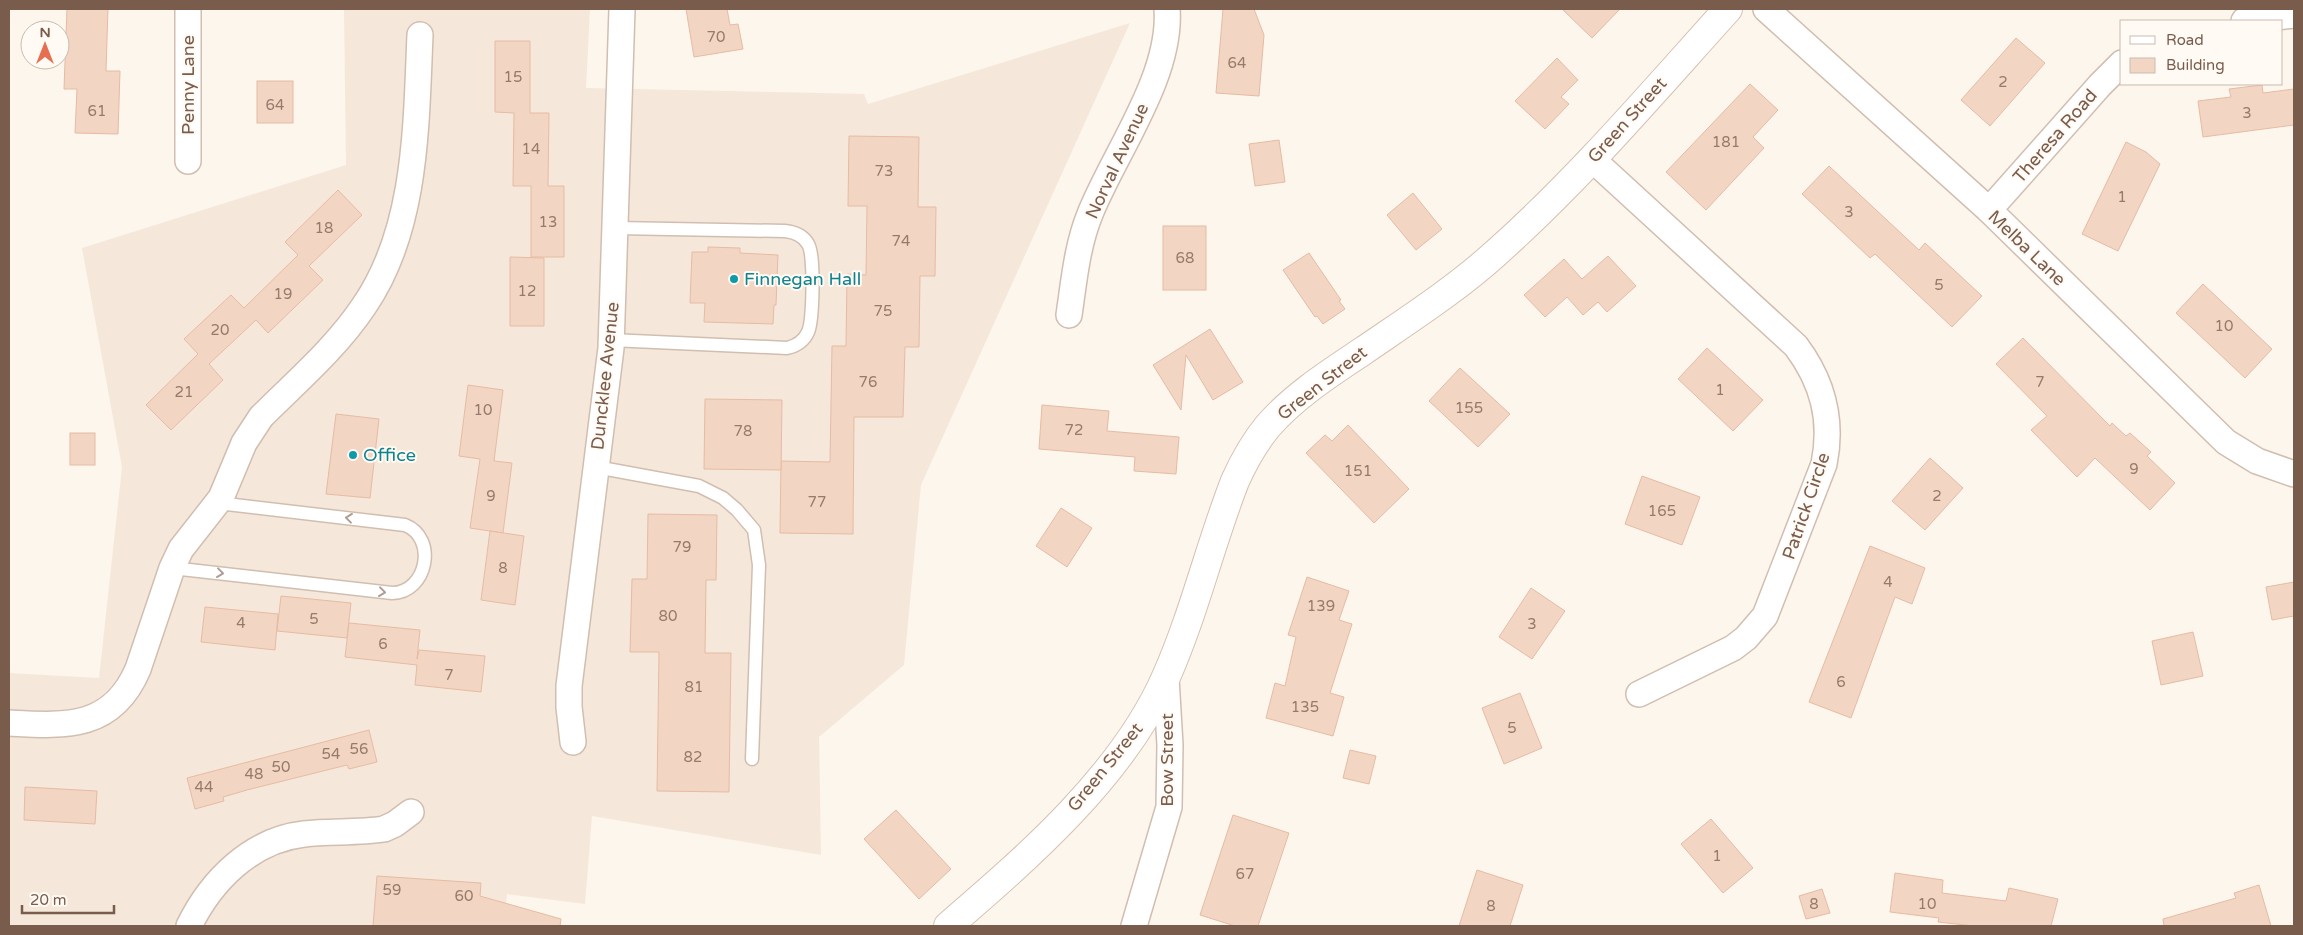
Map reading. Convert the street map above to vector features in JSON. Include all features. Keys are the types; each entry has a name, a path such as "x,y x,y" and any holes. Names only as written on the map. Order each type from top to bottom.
{"street":[{"name":"Penny Lane","path":"188,9 188,161"},
{"name":"Duncklee Avenue","path":"574,742 569,707 569,686 611,340 622,9"},
{"name":"Norval Avenue","path":"1069,315 1077,260 1090,215 1164,55 1167,33 1167,9"},
{"name":"Green Street","path":"948,926 1055,828 1102,776 1145,716 1166,678 1235,481 1249,453 1267,428 1300,396 1434,302 1482,264 1547,206 1728,9"},
{"name":"Melba Lane","path":"1766,9 1989,210 2226,442 2257,461 2294,474"},
{"path":"2252,20 2294,15"},
{"path":"9,723 54,725 78,723 100,714 119,700 138,669 172,568 181,550 225,492 251,431 261,417 336,342 363,308 384,273 399,228 413,160 420,35"},
{"name":"Theresa Road","path":"1989,210 2100,84 2120,65"},
{"name":"Patrick Circle","path":"1592,159 1796,346 1816,376 1826,411 1828,447 1824,464 1765,616 1746,638 1733,648 1639,694"},
{"name":"Bow Street","path":"1134,926 1169,808 1170,753 1166,678"},
{"path":"189,926 200,902 223,877 253,850 264,844 278,838 304,834 384,829 395,824 411,812"}],"lane":[{"path":"611,340 787,348 797,344 805,337 811,321 812,254 805,239 796,233 785,231 616,228"},
{"path":"596,467 699,486 723,498 737,510 754,530 760,565 752,760"},
{"path":"172,568 392,593 408,590 416,584 422,574 423,544 415,530 405,525 218,502"}],"shaded area":[{"path":"344,9 590,9 586,88 864,94 868,104 1130,23 921,485 904,665 819,737 821,855 592,816 585,904 507,894 504,926 9,926 9,673 99,678 122,467 82,248 346,165"}],"building":[{"path":"67,9 108,9 106,71 120,71 118,134 75,133 77,89 64,89 65,70 70,70 70,20 67,20"},
{"path":"686,9 727,9 730,25 738,24 743,49 694,57"},
{"path":"1223,9 1254,9 1264,35 1259,96 1216,93"},
{"path":"1562,9 1620,9 1592,38"},
{"path":"2016,38 2045,63 1990,126 1961,100"},
{"path":"495,41 530,41 530,113 549,113 548,186 564,186 564,257 531,257 531,186 513,186 514,113 495,112"},
{"path":"1557,58 1578,80 1561,97 1569,104 1545,129 1515,101"},
{"path":"257,81 293,81 293,123 257,123"},
{"path":"1750,84 1778,110 1753,137 1764,148 1706,210 1666,172"},
{"path":"2262,85 2263,93 2294,89 2294,125 2203,137 2198,101 2231,97 2229,89"},
{"path":"849,136 919,137 918,207 936,207 935,276 920,276 919,347 905,347 903,417 854,417 853,534 780,533 781,461 830,462 832,346 846,346 847,274 866,275 867,206 848,206"},
{"path":"1279,140 1285,182 1255,186 1249,144"},
{"path":"2126,142 2146,152 2160,164 2118,251 2082,234"},
{"path":"1829,166 1919,250 1925,243 1982,296 1952,327 1875,254 1870,258 1802,194"},
{"path":"338,190 362,215 309,266 323,280 268,333 256,320 209,364 223,380 171,430 146,405 198,354 184,339 231,295 244,308 298,255 285,242"},
{"path":"1413,193 1442,229 1416,250 1387,215"},
{"path":"1163,226 1206,226 1206,290 1163,290"},
{"name":"Finnegan Hall","path":"708,247 740,248 740,253 778,255 776,305 774,305 773,324 704,322 705,303 690,303 692,252 708,252"},
{"path":"1309,253 1341,300 1339,301 1345,309 1323,324 1317,316 1315,317 1283,270"},
{"path":"1608,256 1636,286 1607,312 1598,302 1583,315 1567,297 1545,317 1524,295 1564,259 1582,279"},
{"path":"510,257 544,258 544,326 510,326"},
{"path":"2203,284 2272,349 2245,378 2176,313"},
{"path":"1210,329 1243,382 1213,400 1186,355 1181,410 1153,365"},
{"path":"2023,338 2110,426 2112,423 2126,436 2130,433 2151,452 2147,456 2175,483 2150,510 2095,458 2077,477 2031,430 2047,416 1996,364"},
{"path":"1707,348 1763,400 1733,431 1678,379"},
{"path":"1460,368 1510,414 1478,447 1429,401"},
{"path":"468,385 503,390 494,461 512,463 503,533 470,528 480,459 459,456"},
{"path":"705,399 782,400 781,470 704,469"},
{"path":"1042,405 1109,411 1107,431 1179,437 1176,474 1134,471 1135,457 1039,449"},
{"name":"Office","path":"336,414 379,419 370,498 326,494"},
{"path":"1348,425 1409,489 1374,523 1306,453 1325,435 1332,441"},
{"path":"70,433 95,433 95,465 70,465"},
{"path":"1930,458 1963,488 1925,530 1892,501"},
{"path":"1642,476 1700,497 1682,545 1625,524"},
{"path":"1061,508 1092,528 1067,567 1036,546"},
{"path":"648,514 717,515 716,580 706,580 705,653 731,653 729,792 657,791 659,652 630,652 632,579 647,579"},
{"path":"490,531 524,536 515,605 481,600"},
{"path":"1870,546 1925,568 1912,604 1895,597 1851,718 1809,702"},
{"path":"1307,577 1349,591 1339,620 1352,624 1330,693 1344,697 1333,736 1266,718 1275,683 1285,686 1296,637 1288,635"},
{"path":"2294,582 2294,616 2272,620 2266,587"},
{"path":"1531,588 1565,611 1532,659 1499,637"},
{"path":"281,596 351,603 347,638 277,631"},
{"path":"205,607 278,614 275,650 201,642"},
{"path":"349,623 420,630 417,659 419,650 485,656 481,692 415,685 417,665 345,657"},
{"path":"2193,632 2203,676 2161,685 2152,641"},
{"path":"1520,693 1542,748 1504,764 1482,708"},
{"path":"369,730 377,762 349,769 347,765 247,790 223,797 224,801 195,809 187,778"},
{"path":"1350,750 1376,756 1369,784 1343,778"},
{"path":"25,787 97,791 95,824 24,820"},
{"path":"896,810 951,869 919,899 864,839"},
{"path":"1233,815 1289,833 1258,926 1235,926 1200,915"},
{"path":"1711,819 1753,868 1723,893 1681,844"},
{"path":"1477,870 1523,885 1510,926 1459,926"},
{"path":"1895,873 1943,880 1942,893 2006,901 2009,888 2058,899 2051,926 1974,926 1938,922 1939,918 1890,912"},
{"path":"377,876 481,883 480,896 561,919 560,926 373,926"},
{"path":"2259,885 2271,926 2164,926 2163,919 2236,898 2234,893"},
{"path":"1822,889 1830,913 1806,919 1799,896"}],"place":[{"name":"Finnegan Hall","path":"734,279"},
{"name":"Office","path":"353,455"}]}
